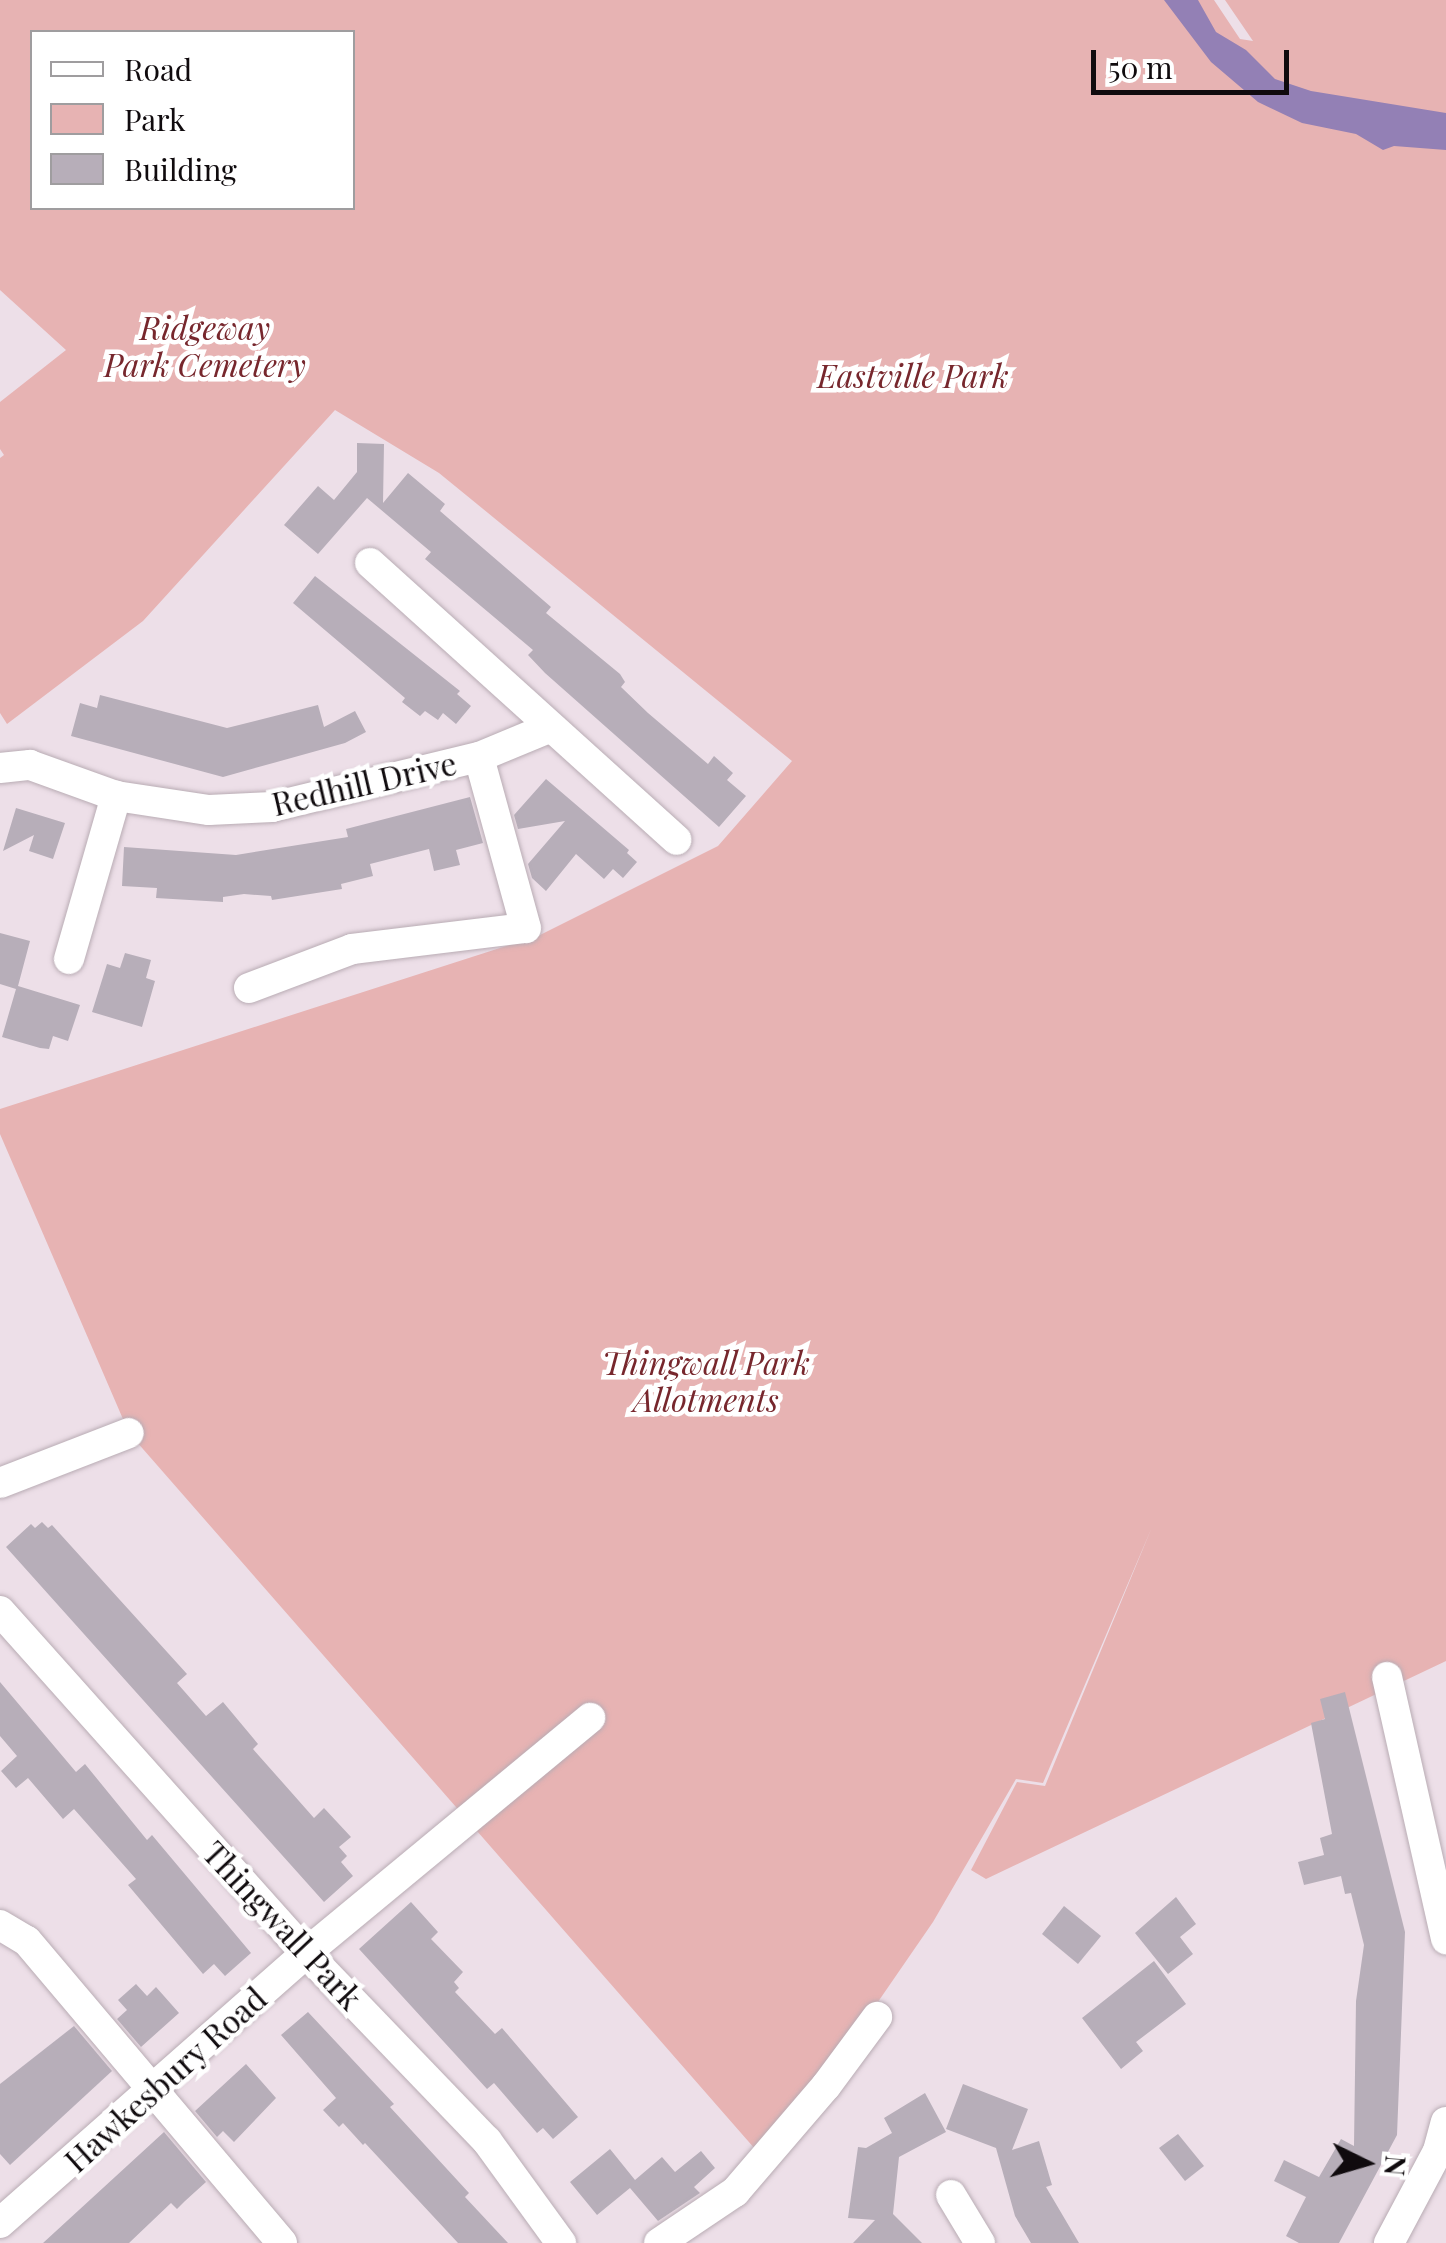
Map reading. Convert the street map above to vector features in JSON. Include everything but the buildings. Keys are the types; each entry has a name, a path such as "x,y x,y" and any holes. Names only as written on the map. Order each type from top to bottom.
{"street":[{"path":"370,563 677,840"},
{"name":"Redhill Drive","path":"0,768 30,766 116,796 209,810 272,807 479,756 549,728"},
{"path":"249,988 352,949 526,928 479,756"},
{"path":"69,959 116,796"},
{"path":"0,1484 129,1433"},
{"name":"Thingwall Park","path":"0,1611 306,1953 487,2141 561,2243"},
{"path":"1388,1677 1446,1939"},
{"name":"Hawkesbury Road","path":"0,2223 306,1953 590,1718"},
{"path":"0,1925 28,1941 282,2243"},
{"path":"659,2243 735,2192 826,2086 877,2017"},
{"path":"1389,2243 1438,2151 1446,2122"},
{"path":"951,2195 980,2243"}],"green space":[{"path":"0,0 1214,0 1240,39 1253,41 1225,0 1446,0 1446,1661 986,1879 971,1870 1017,1782 1045,1786 1152,1527 1043,1783 1016,1779 933,1922 871,2012 755,2149 129,1433 0,1134 0,1109 540,935 718,846 792,761 439,473 335,410 143,621 7,724 0,713 0,458 4,455 0,449 0,402 66,350 0,290"}],"shaded area":[{"path":"1164,0 1198,0 1216,32 1246,50 1275,79 1311,91 1446,113 1446,150 1394,146 1383,150 1356,134 1302,123 1258,102 1211,62"}],"park label":[{"name":"Ridgeway Park Cemetery","path":"205,346"},
{"name":"Eastville Park","path":"913,375"},
{"name":"Thingwall Park Allotments","path":"706,1382"}]}
